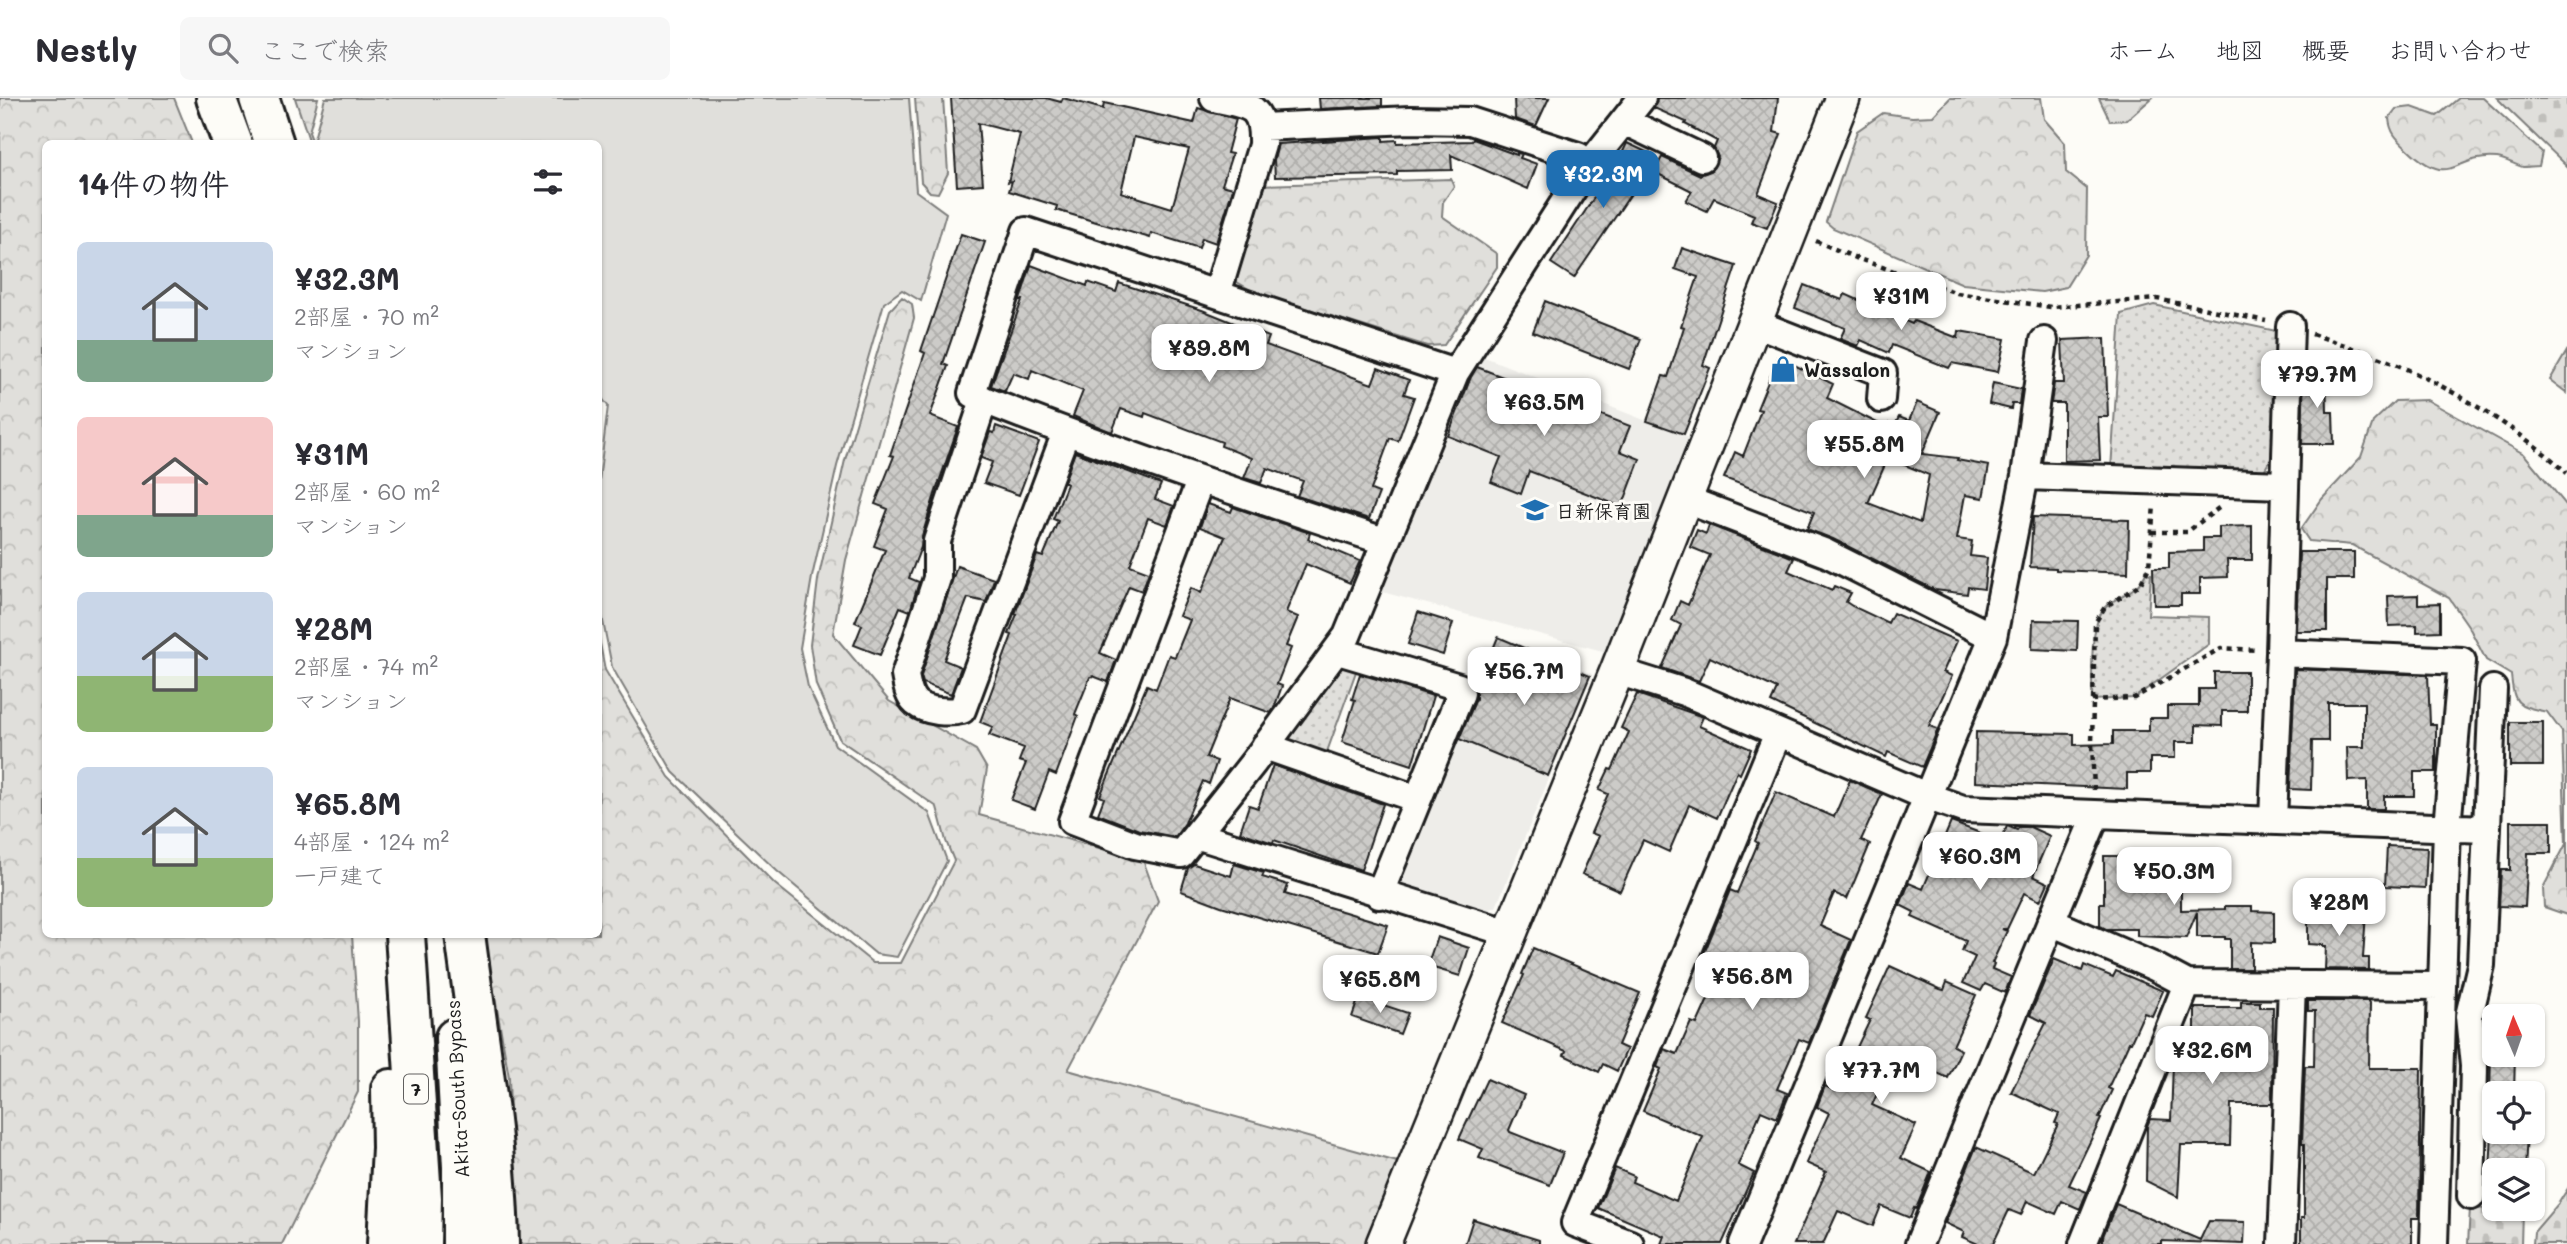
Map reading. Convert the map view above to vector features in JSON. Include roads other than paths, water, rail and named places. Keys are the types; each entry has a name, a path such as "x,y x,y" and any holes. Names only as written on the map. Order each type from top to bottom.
{"highway":[{"path":"216,98 232,140"},
{"path":"258,98 273,140"},
{"path":"387,938 392,1148 387,1244"},
{"name":"7","path":"405,938 421,1171 421,1244"},
{"name":"Akita-South Bypass","path":"446,938 462,1167 462,1244"},
{"path":"465,938 499,1215 499,1244"}],"street":[{"path":"1214,98 1249,106 1260,117 1262,127 1262,145 1217,294"},
{"path":"1200,481 1072,821 1135,845 1181,854 1347,636 1455,373 1590,165 1642,98"},
{"path":"1383,1244 1617,671 1843,98"},
{"path":"1262,127 1410,120 1470,121 1578,156 1590,165"},
{"path":"1624,121 1702,158"},
{"path":"1384,541 1200,481 1066,432 972,393 1026,231 1455,373"},
{"path":"1755,323 1884,373 1881,398"},
{"path":"2273,820 2290,326"},
{"path":"1743,1244 1993,638 2025,476 2043,341"},
{"path":"984,400 937,541 937,579 905,676 908,691 916,703 948,713 962,710 1066,432"},
{"path":"2025,476 2284,485"},
{"path":"1684,499 1826,552 1993,638"},
{"path":"1338,650 1459,687 1461,693 1379,895"},
{"path":"2280,653 2462,661 2447,827 2434,1244"},
{"path":"1617,671 1684,692 1926,796 1963,809 2486,829"},
{"path":"2471,1196 2473,1066 2469,1016 2481,965 2493,689"},
{"path":"1630,1244 1575,1223 1778,733"},
{"path":"1265,746 1417,799"},
{"path":"1919,1244 2096,815"},
{"path":"1196,835 1379,895 1509,933"},
{"path":"2051,922 2188,984 2441,986"},
{"path":"2083,1244 2188,984"},
{"path":"2282,1244 2292,985"}],"place":[{"name":"Wassalon","path":"1783,369"},
{"name":"日新保育園","path":"1535,510"}]}
